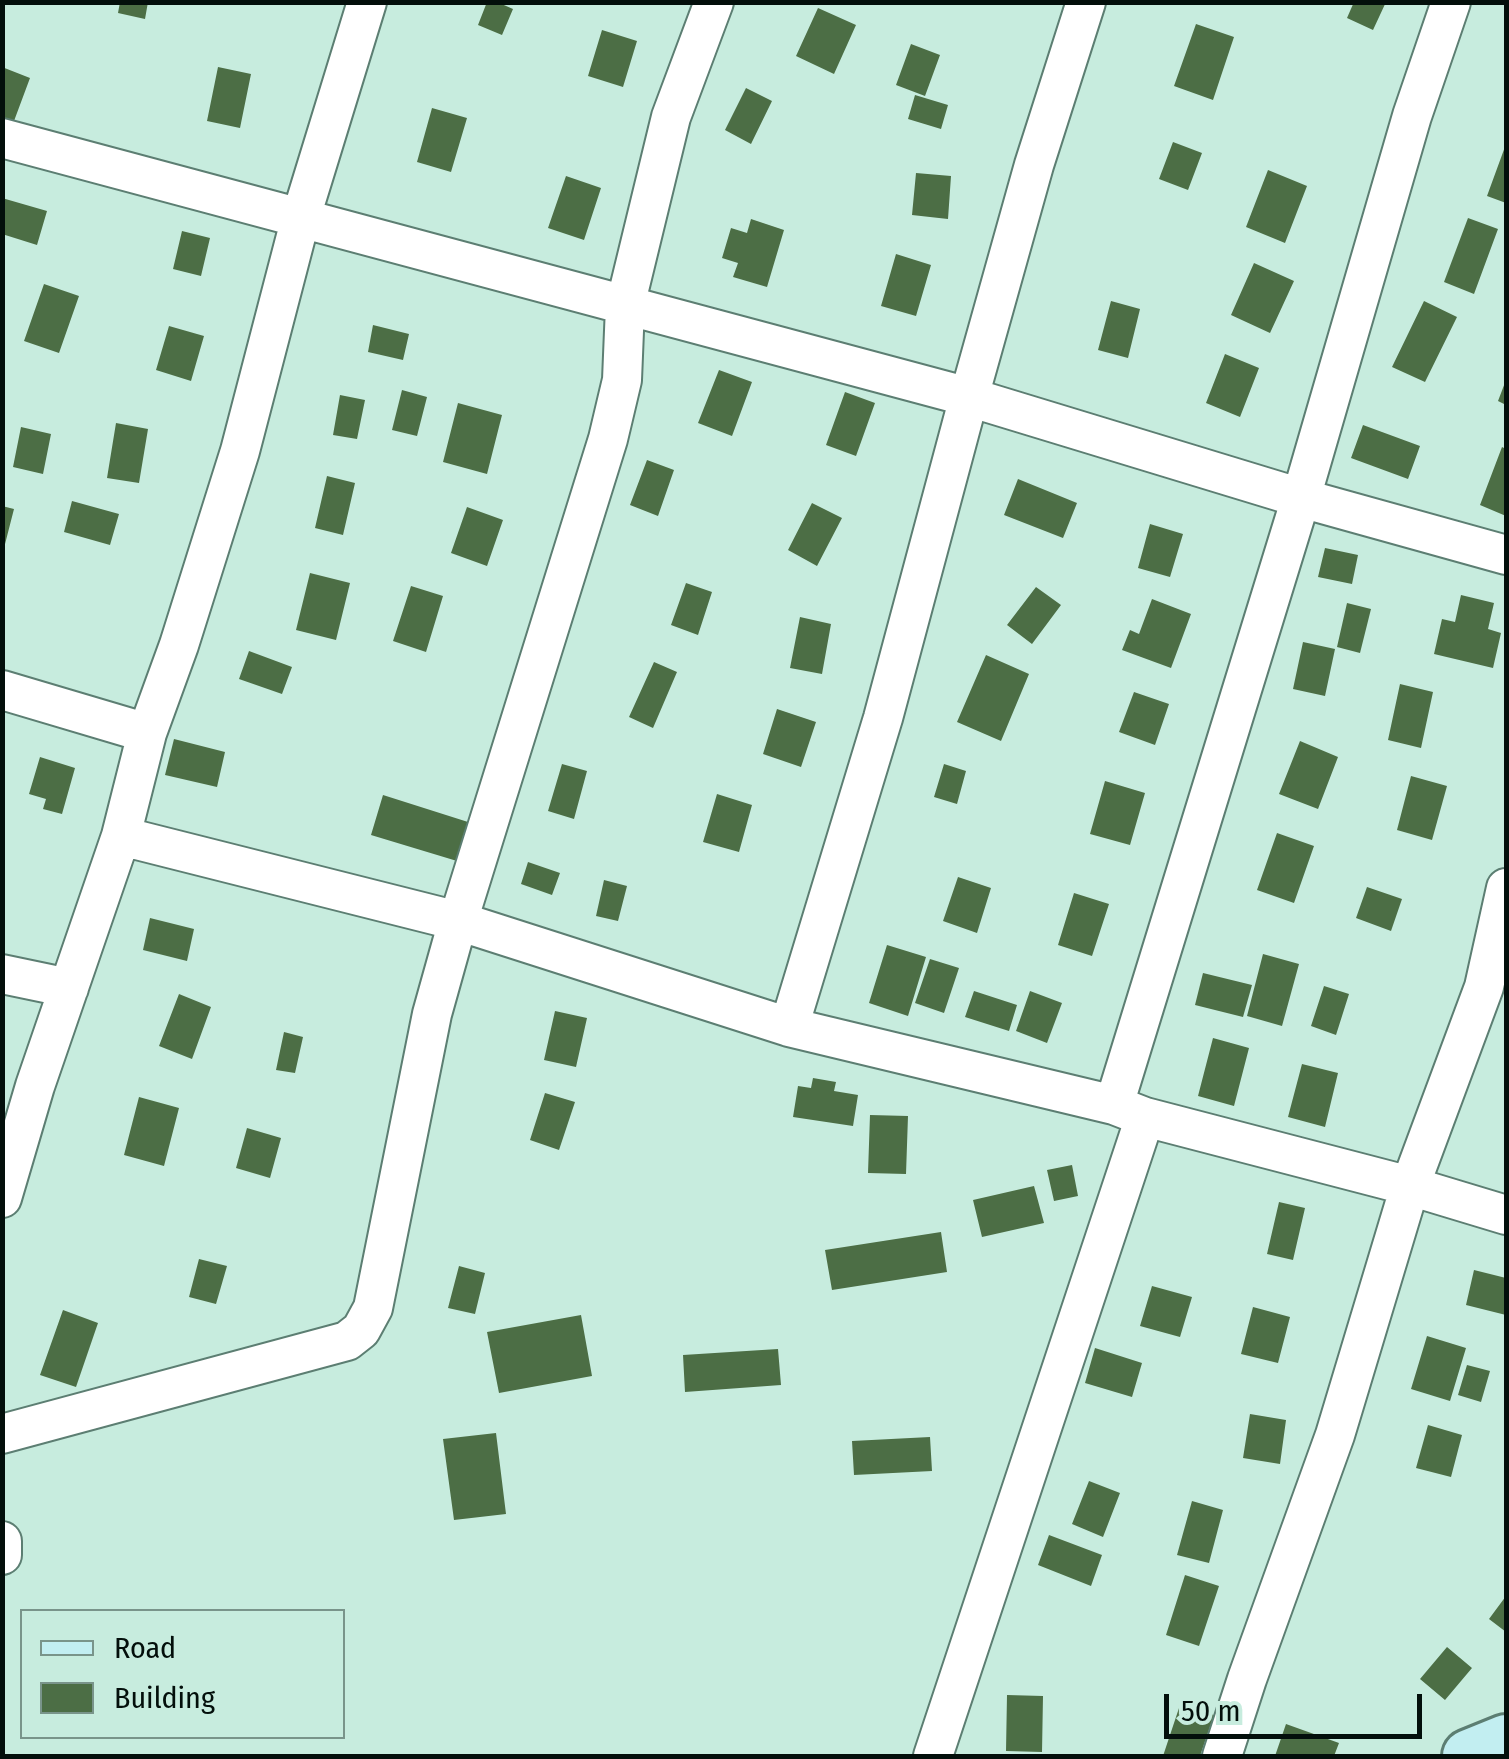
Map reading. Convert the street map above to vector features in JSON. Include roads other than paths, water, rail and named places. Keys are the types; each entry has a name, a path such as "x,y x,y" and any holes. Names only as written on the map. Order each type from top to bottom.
{"street":[{"path":"2,1198 35,1086 121,836 147,733 240,451 301,217 368,2"},
{"path":"2,1434 347,1342 360,1330 373,1308 432,1014 608,439 622,380 625,306 672,117 714,2"},
{"path":"788,1027 883,718 1034,166 1086,2"},
{"path":"933,1756 1129,1111 1301,498 1412,116 1451,2"},
{"path":"2,138 969,397 1301,498 1506,555"},
{"path":"2,690 147,733"},
{"path":"121,836 458,921 788,1027 1129,1111 1506,1215"},
{"path":"1222,1756 1335,1435 1410,1186 1484,987 1506,888"},
{"path":"2,974 69,988"},
{"path":"2,1541 2,1555"},
{"path":"1469,1756 1506,1741"}]}
